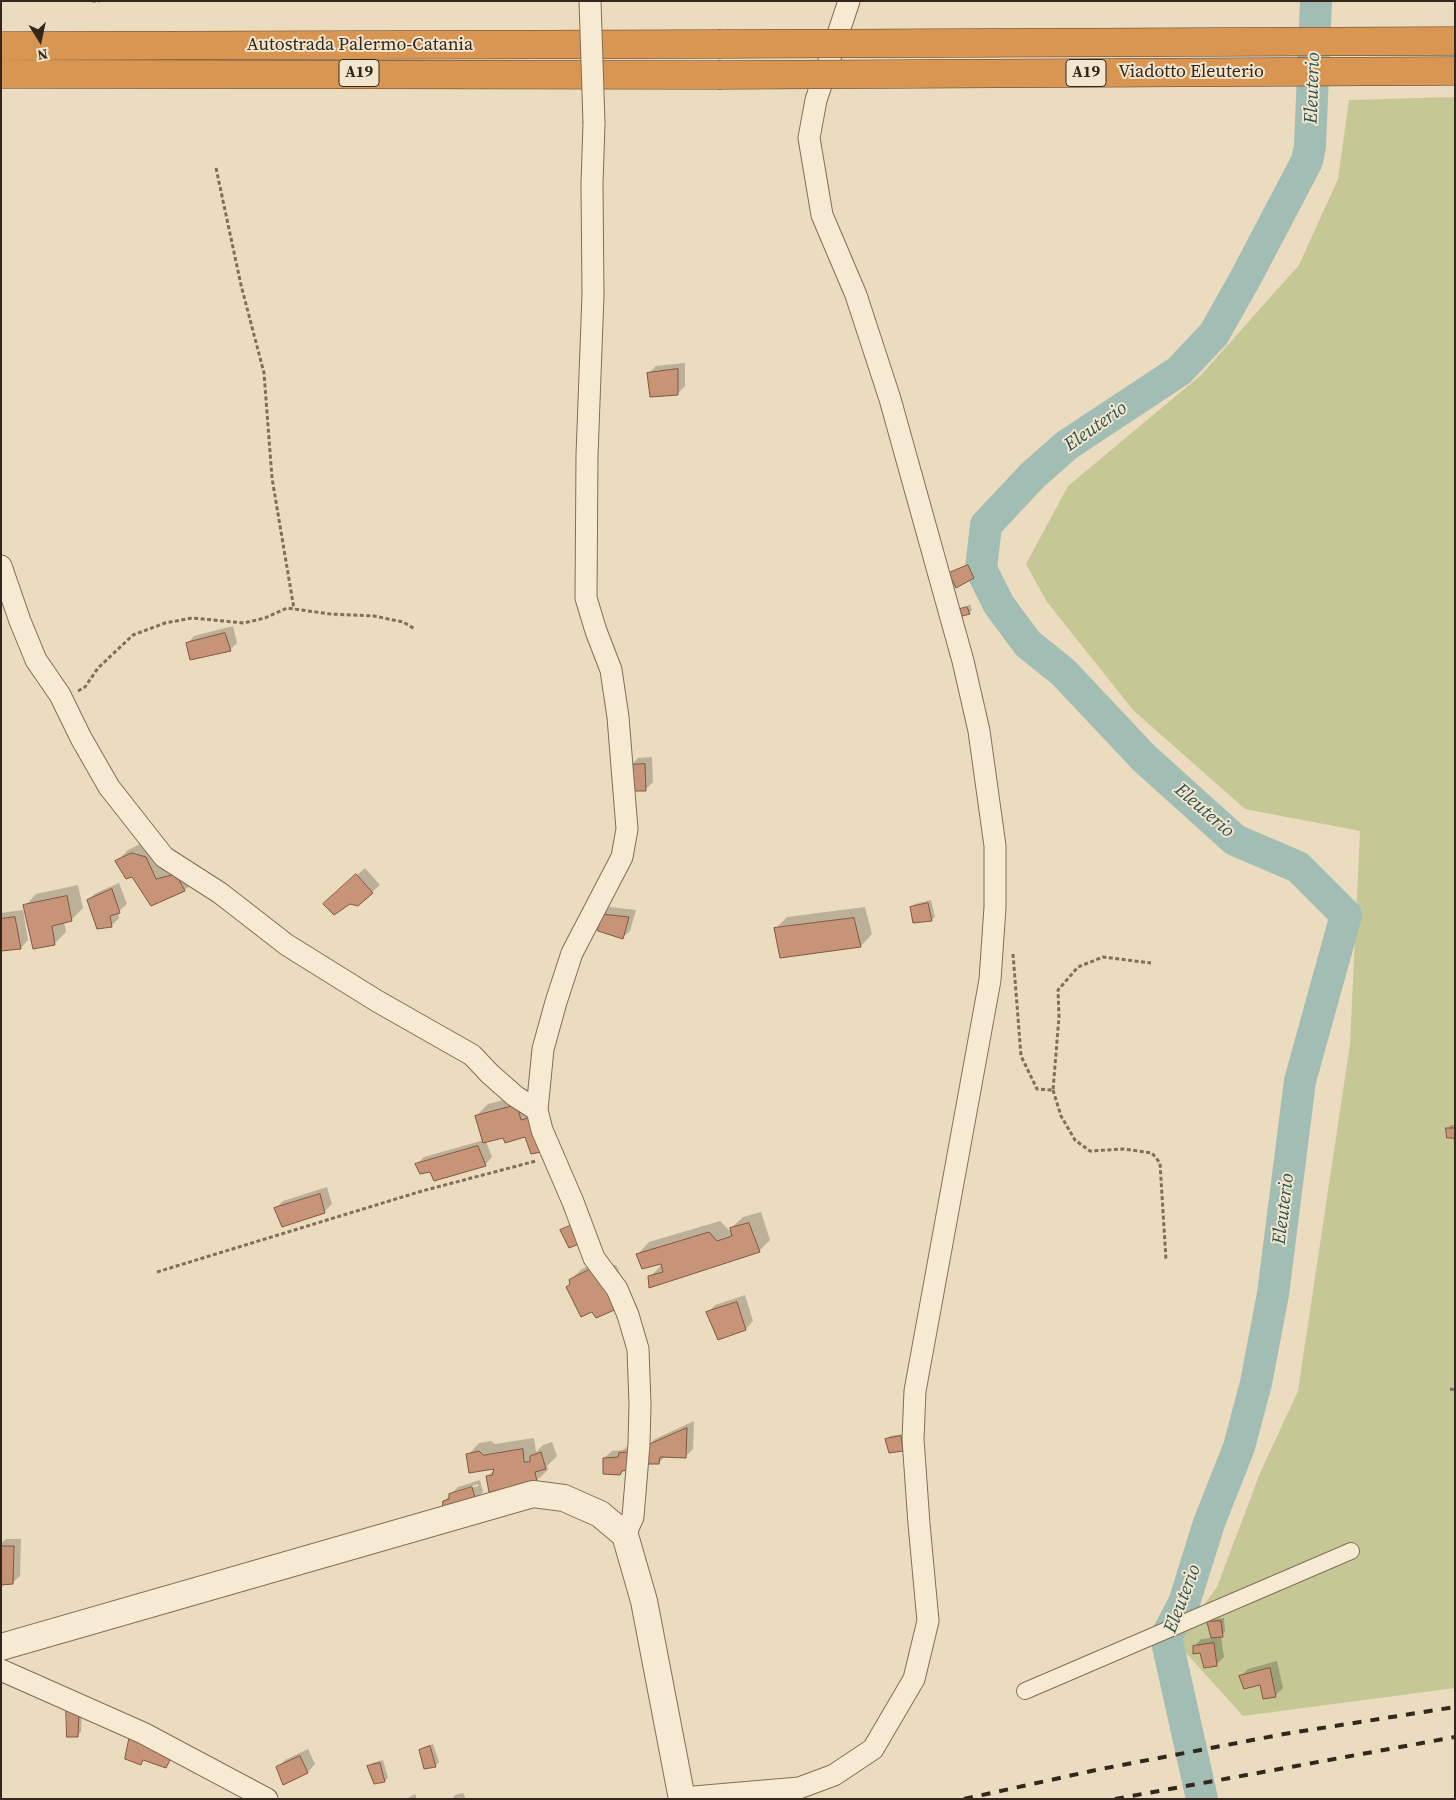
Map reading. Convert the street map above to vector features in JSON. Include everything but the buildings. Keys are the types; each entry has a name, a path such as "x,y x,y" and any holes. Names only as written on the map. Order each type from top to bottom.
{"highway":[{"name":"Viadotto Eleuterio","path":"718,44 1455,41"},
{"name":"Autostrada Palermo-Catania","path":"1,46 718,44"},
{"name":"Viadotto Eleuterio","path":"718,75 1455,71"},
{"name":"Autostrada Palermo-Catania","path":"1,74 718,75"}],"street":[{"path":"590,1 594,123 592,184 593,295 591,395 587,455 586,598 611,670 618,717 627,830 622,857 572,953 556,1002 543,1049 537,1110 542,1130 573,1202 594,1258 616,1289 628,1315 638,1349 640,1444 633,1517 625,1535"},
{"path":"1,1647 533,1494 564,1498 600,1514 625,1535 644,1601 682,1798 799,1788 834,1775 873,1749 914,1679 928,1621 913,1439 914,1391 990,980 995,907 995,846 977,722 964,661 890,399 856,295 822,215 809,138 816,100 849,1"},
{"path":"1,566 36,660 62,701 80,738 109,787 164,857 220,893 288,945 377,1002 472,1055 515,1096 537,1110"},
{"path":"1026,1691 1351,1551"},
{"path":"1,1670 143,1733 267,1799"}],"path":[{"path":"92,1 100,1"},
{"path":"216,168 241,285 264,373 272,478 294,609"},
{"path":"62,701 86,687 98,668 133,635 165,622 192,618 244,623 265,618 288,608 330,614 374,616 403,622 415,629"},
{"path":"1011,948 1021,1056 1037,1089 1053,1090"},
{"path":"1152,963 1104,957 1078,967 1058,990 1053,1090 1061,1116 1075,1140 1090,1151 1124,1149 1152,1153 1160,1163 1166,1260"},
{"path":"157,1272 422,1191 554,1156"}],"green space":[{"path":"1455,97 1455,1688 1243,1716 1177,1643 1217,1587 1260,1473 1298,1391 1350,1044 1360,831 1245,809 1133,710 1047,602 1026,564 1068,486 1201,375 1299,265 1338,179 1349,100"}],"waterway":[{"name":"Eleuterio","path":"1202,1799 1166,1637 1184,1603 1209,1523 1239,1447 1256,1383 1273,1294 1300,1081 1346,915 1298,867 1235,840 1144,758 1063,672 1028,644 999,605 981,569 986,525 1033,475 1067,445 1179,371 1214,334 1307,161 1310,146 1316,1"}],"railway":[{"path":"964,1799 1096,1770 1284,1734 1455,1707"},
{"path":"1115,1799 1455,1737"}]}
